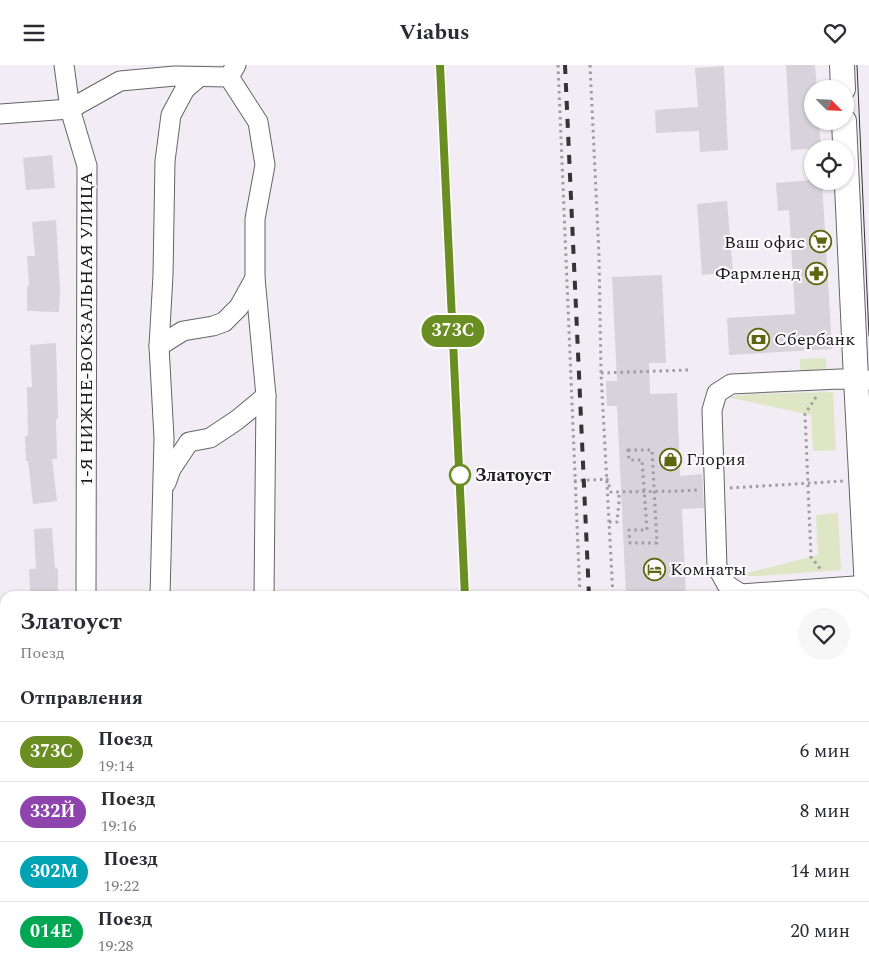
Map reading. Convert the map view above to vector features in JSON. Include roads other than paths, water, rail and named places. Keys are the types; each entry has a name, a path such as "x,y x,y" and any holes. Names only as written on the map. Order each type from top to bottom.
{"main road":[{"path":"842,65 843,80"},
{"path":"845,130 862,379 868,585"}],"street":[{"name":"1-Я НИЖНЕ-ВОКЗАЛЬНАЯ УЛИЦА","path":"64,65 70,109 87,167 86,591"},
{"path":"0,115 70,109 120,81 175,76 199,77 232,71 258,122 265,165 254,219 255,278 266,396 264,591"},
{"path":"160,591 164,439 159,346 163,275 165,161 171,115 186,89 199,77"},
{"path":"159,346 183,331 213,326 224,322 239,307 255,278"},
{"path":"736,591 727,585 717,567 705,490 712,410 717,393 731,384 862,379"},
{"path":"163,490 171,469 189,442 210,438 237,420 266,396"},
{"path":"781,591 868,585"}],"tram line":[{"path":"857,65 869,336"}],"railway":[{"path":"440,65 465,591"},
{"path":"565,65 589,591"}],"train":[{"name":"373C","path":"440,65 465,591"}],"place":[{"name":"Ваш офис","path":"821,242"},
{"name":"Фармленд","path":"817,273"},
{"name":"Сбербанк","path":"758,339"},
{"name":"Глория","path":"670,459"},
{"name":"Златоуст","path":"460,475"},
{"name":"Комнаты","path":"654,569"}]}
